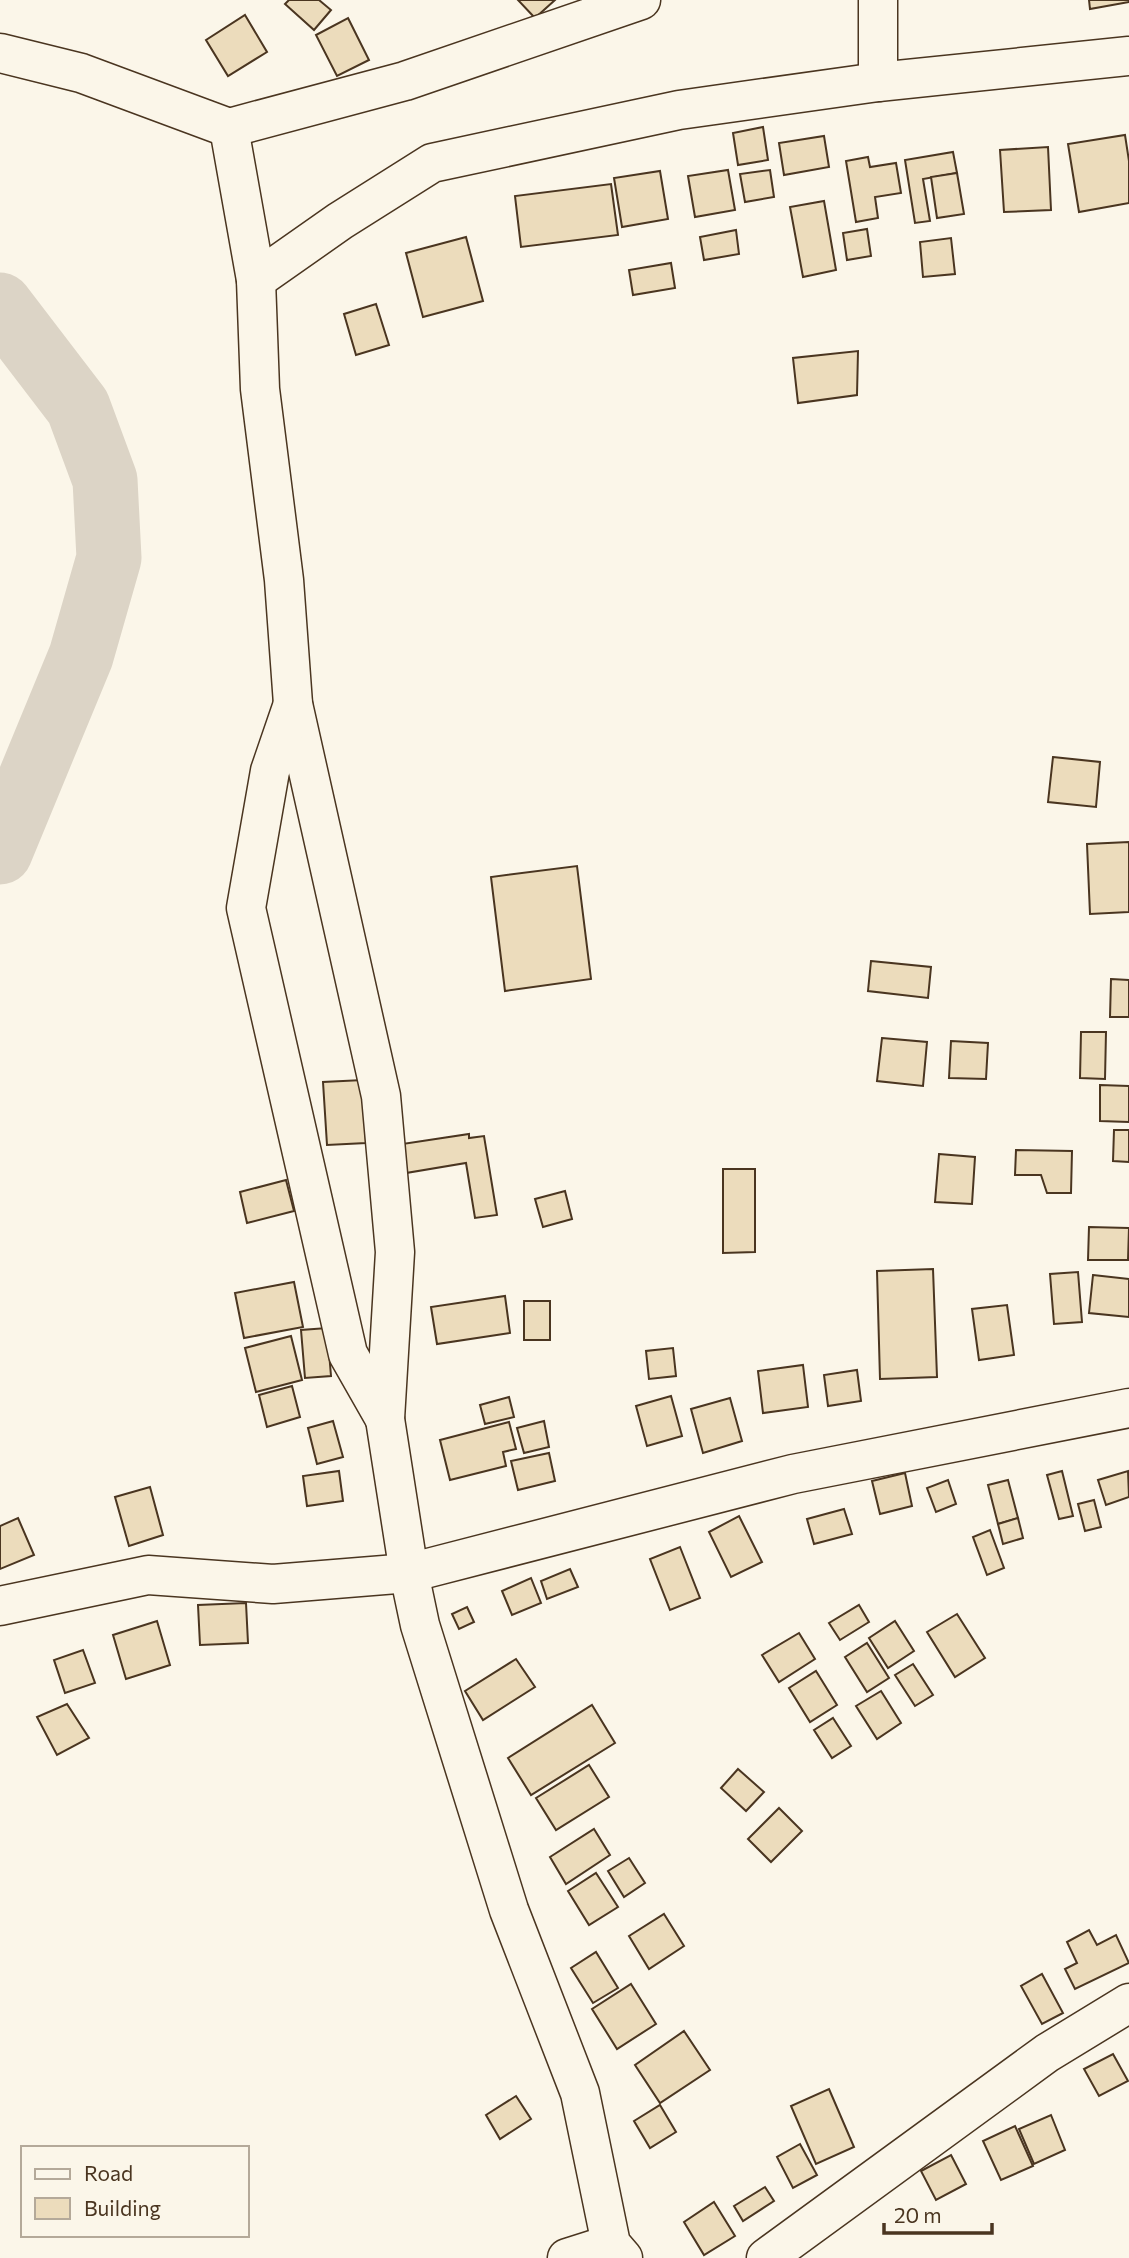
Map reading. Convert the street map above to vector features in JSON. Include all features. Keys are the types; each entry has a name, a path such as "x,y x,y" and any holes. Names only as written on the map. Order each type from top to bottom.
{"street":[{"path":"0,53 80,73 229,128 405,81 641,0"},
{"path":"878,0 878,82"},
{"path":"256,280 340,221 432,163 679,110 878,82 1129,56"},
{"path":"229,128 256,280 260,389 284,580 293,704 381,1096 395,1252 385,1419 409,1573 420,1625 509,1910 580,2093 617,2251 566,2258"},
{"path":"293,704 270,771 246,908 348,1354 385,1419"},
{"path":"0,1606 148,1575 273,1584 409,1573 793,1474 1129,1408"},
{"path":"766,2258 1047,2053 1129,2003"}],"building":[{"path":"289,0 319,0 331,10 314,30 285,4"},
{"path":"518,0 555,0 535,18"},
{"path":"1089,0 1129,0 1129,2 1090,9"},
{"path":"245,15 267,52 228,76 206,40"},
{"path":"348,18 369,60 337,76 316,35"},
{"path":"763,127 768,160 738,165 733,133"},
{"path":"1125,135 1129,161 1129,203 1079,212 1068,144"},
{"path":"824,136 829,167 784,175 779,143"},
{"path":"1048,147 1051,210 1004,212 1000,150"},
{"path":"953,152 957,173 923,179 930,221 915,223 905,160"},
{"path":"868,157 870,167 896,163 901,193 875,197 878,218 856,222 846,161"},
{"path":"728,170 735,210 695,217 688,176"},
{"path":"770,170 774,197 745,202 740,174"},
{"path":"660,171 668,219 622,227 614,178"},
{"path":"957,173 964,214 937,218 931,177"},
{"path":"611,184 618,235 521,247 515,196"},
{"path":"824,201 836,270 803,277 790,207"},
{"path":"867,229 871,256 847,260 843,233"},
{"path":"736,230 739,254 704,260 700,237"},
{"path":"466,237 483,301 423,317 406,253"},
{"path":"951,238 955,274 923,277 920,242"},
{"path":"671,263 675,288 633,295 629,270"},
{"path":"376,304 389,345 356,355 344,314"},
{"path":"858,351 857,395 798,403 793,358"},
{"path":"1053,757 1100,762 1096,807 1048,802"},
{"path":"1129,842 1129,912 1090,914 1087,844"},
{"path":"577,866 591,979 505,991 491,877"},
{"path":"871,961 931,967 928,998 868,991"},
{"path":"1111,979 1129,980 1129,1017 1110,1017"},
{"path":"1081,1032 1106,1032 1105,1079 1080,1078"},
{"path":"882,1038 927,1042 923,1086 877,1081"},
{"path":"951,1041 988,1043 986,1079 949,1078"},
{"path":"363,1080 366,1143 327,1145 323,1082"},
{"path":"1100,1085 1129,1086 1129,1122 1100,1121"},
{"path":"1114,1130 1129,1130 1129,1162 1113,1161"},
{"path":"469,1134 469,1138 484,1136 497,1215 475,1218 466,1163 394,1175 389,1146"},
{"path":"1016,1150 1072,1151 1071,1193 1047,1193 1041,1175 1015,1175"},
{"path":"939,1154 975,1157 972,1204 935,1202"},
{"path":"723,1169 755,1169 755,1252 723,1253"},
{"path":"286,1180 294,1211 247,1223 240,1192"},
{"path":"565,1191 572,1219 543,1227 535,1199"},
{"path":"1089,1227 1129,1228 1128,1260 1088,1260"},
{"path":"933,1269 937,1377 880,1379 877,1271"},
{"path":"1078,1272 1082,1322 1054,1324 1050,1274"},
{"path":"1093,1275 1129,1279 1129,1317 1089,1313"},
{"path":"294,1282 303,1327 244,1338 235,1293"},
{"path":"505,1296 510,1333 437,1344 431,1307"},
{"path":"524,1301 550,1301 550,1340 524,1340"},
{"path":"1007,1305 1014,1355 979,1360 972,1309"},
{"path":"327,1328 331,1376 305,1378 301,1330"},
{"path":"291,1336 302,1380 256,1392 245,1348"},
{"path":"673,1348 676,1376 649,1379 646,1351"},
{"path":"803,1365 808,1407 763,1413 758,1371"},
{"path":"857,1370 861,1401 828,1406 824,1375"},
{"path":"292,1386 300,1417 267,1427 259,1395"},
{"path":"671,1396 682,1436 647,1446 636,1406"},
{"path":"509,1397 514,1417 485,1424 480,1405"},
{"path":"730,1398 742,1441 703,1453 691,1409"},
{"path":"333,1421 343,1457 317,1464 308,1428"},
{"path":"544,1421 549,1447 524,1453 517,1428"},
{"path":"509,1422 516,1449 503,1452 506,1466 450,1480 440,1440"},
{"path":"549,1453 555,1481 518,1490 511,1461"},
{"path":"339,1471 343,1501 307,1506 303,1476"},
{"path":"1062,1471 1073,1516 1059,1519 1047,1475"},
{"path":"1128,1471 1129,1497 1106,1505 1098,1480"},
{"path":"905,1473 912,1506 880,1514 872,1481"},
{"path":"948,1480 956,1504 936,1512 927,1488"},
{"path":"1008,1480 1018,1518 998,1524 988,1485"},
{"path":"150,1487 163,1535 129,1546 115,1497"},
{"path":"1094,1500 1101,1527 1085,1531 1078,1504"},
{"path":"844,1509 852,1534 814,1544 807,1519"},
{"path":"739,1516 762,1562 731,1577 709,1532"},
{"path":"18,1518 34,1555 0,1569 0,1526"},
{"path":"1018,1518 1023,1538 1003,1544 998,1524"},
{"path":"990,1530 1004,1568 987,1575 973,1537"},
{"path":"680,1547 700,1598 670,1610 650,1559"},
{"path":"570,1569 578,1587 547,1599 541,1581"},
{"path":"531,1578 541,1603 512,1615 502,1591"},
{"path":"246,1603 248,1643 200,1645 198,1605"},
{"path":"859,1605 869,1622 840,1640 829,1623"},
{"path":"467,1607 474,1622 459,1629 452,1614"},
{"path":"957,1614 985,1658 955,1677 927,1632"},
{"path":"157,1621 170,1665 126,1679 113,1635"},
{"path":"895,1621 914,1651 888,1668 869,1638"},
{"path":"799,1633 815,1659 779,1682 762,1655"},
{"path":"867,1643 889,1678 867,1692 845,1657"},
{"path":"83,1650 95,1683 65,1693 54,1660"},
{"path":"516,1659 535,1687 483,1720 465,1691"},
{"path":"913,1664 933,1695 915,1706 895,1675"},
{"path":"816,1671 837,1705 810,1722 789,1688"},
{"path":"881,1691 901,1723 877,1739 856,1706"},
{"path":"67,1704 89,1738 57,1755 37,1717"},
{"path":"592,1705 615,1743 531,1795 508,1758"},
{"path":"833,1718 851,1746 832,1758 814,1730"},
{"path":"589,1765 609,1797 556,1830 536,1798"},
{"path":"738,1769 764,1792 746,1811 721,1788"},
{"path":"779,1808 802,1831 771,1862 748,1839"},
{"path":"594,1829 610,1855 566,1884 550,1857"},
{"path":"629,1858 645,1883 624,1897 608,1871"},
{"path":"596,1873 618,1907 589,1925 568,1891"},
{"path":"664,1914 684,1946 649,1969 629,1936"},
{"path":"1089,1930 1097,1945 1116,1935 1129,1963 1075,1989 1065,1969 1077,1963 1067,1942"},
{"path":"596,1952 618,1988 593,2003 571,1968"},
{"path":"1042,1974 1063,2013 1042,2024 1021,1986"},
{"path":"631,1984 656,2024 617,2049 592,2009"},
{"path":"684,2031 710,2070 660,2103 635,2065"},
{"path":"1113,2054 1128,2081 1099,2096 1084,2069"},
{"path":"829,2089 854,2147 816,2164 791,2106"},
{"path":"516,2096 531,2119 500,2139 486,2115"},
{"path":"660,2105 676,2132 650,2148 634,2121"},
{"path":"1051,2115 1065,2150 1034,2164 1019,2129"},
{"path":"1015,2126 1033,2166 1001,2180 983,2141"},
{"path":"800,2144 817,2175 793,2188 777,2157"},
{"path":"951,2155 966,2184 936,2200 921,2171"},
{"path":"765,2187 774,2201 743,2221 734,2206"},
{"path":"714,2202 735,2236 704,2255 684,2222"}],"waterway":[{"path":"0,305 78,407 105,480 109,558 81,656 0,852"}]}
